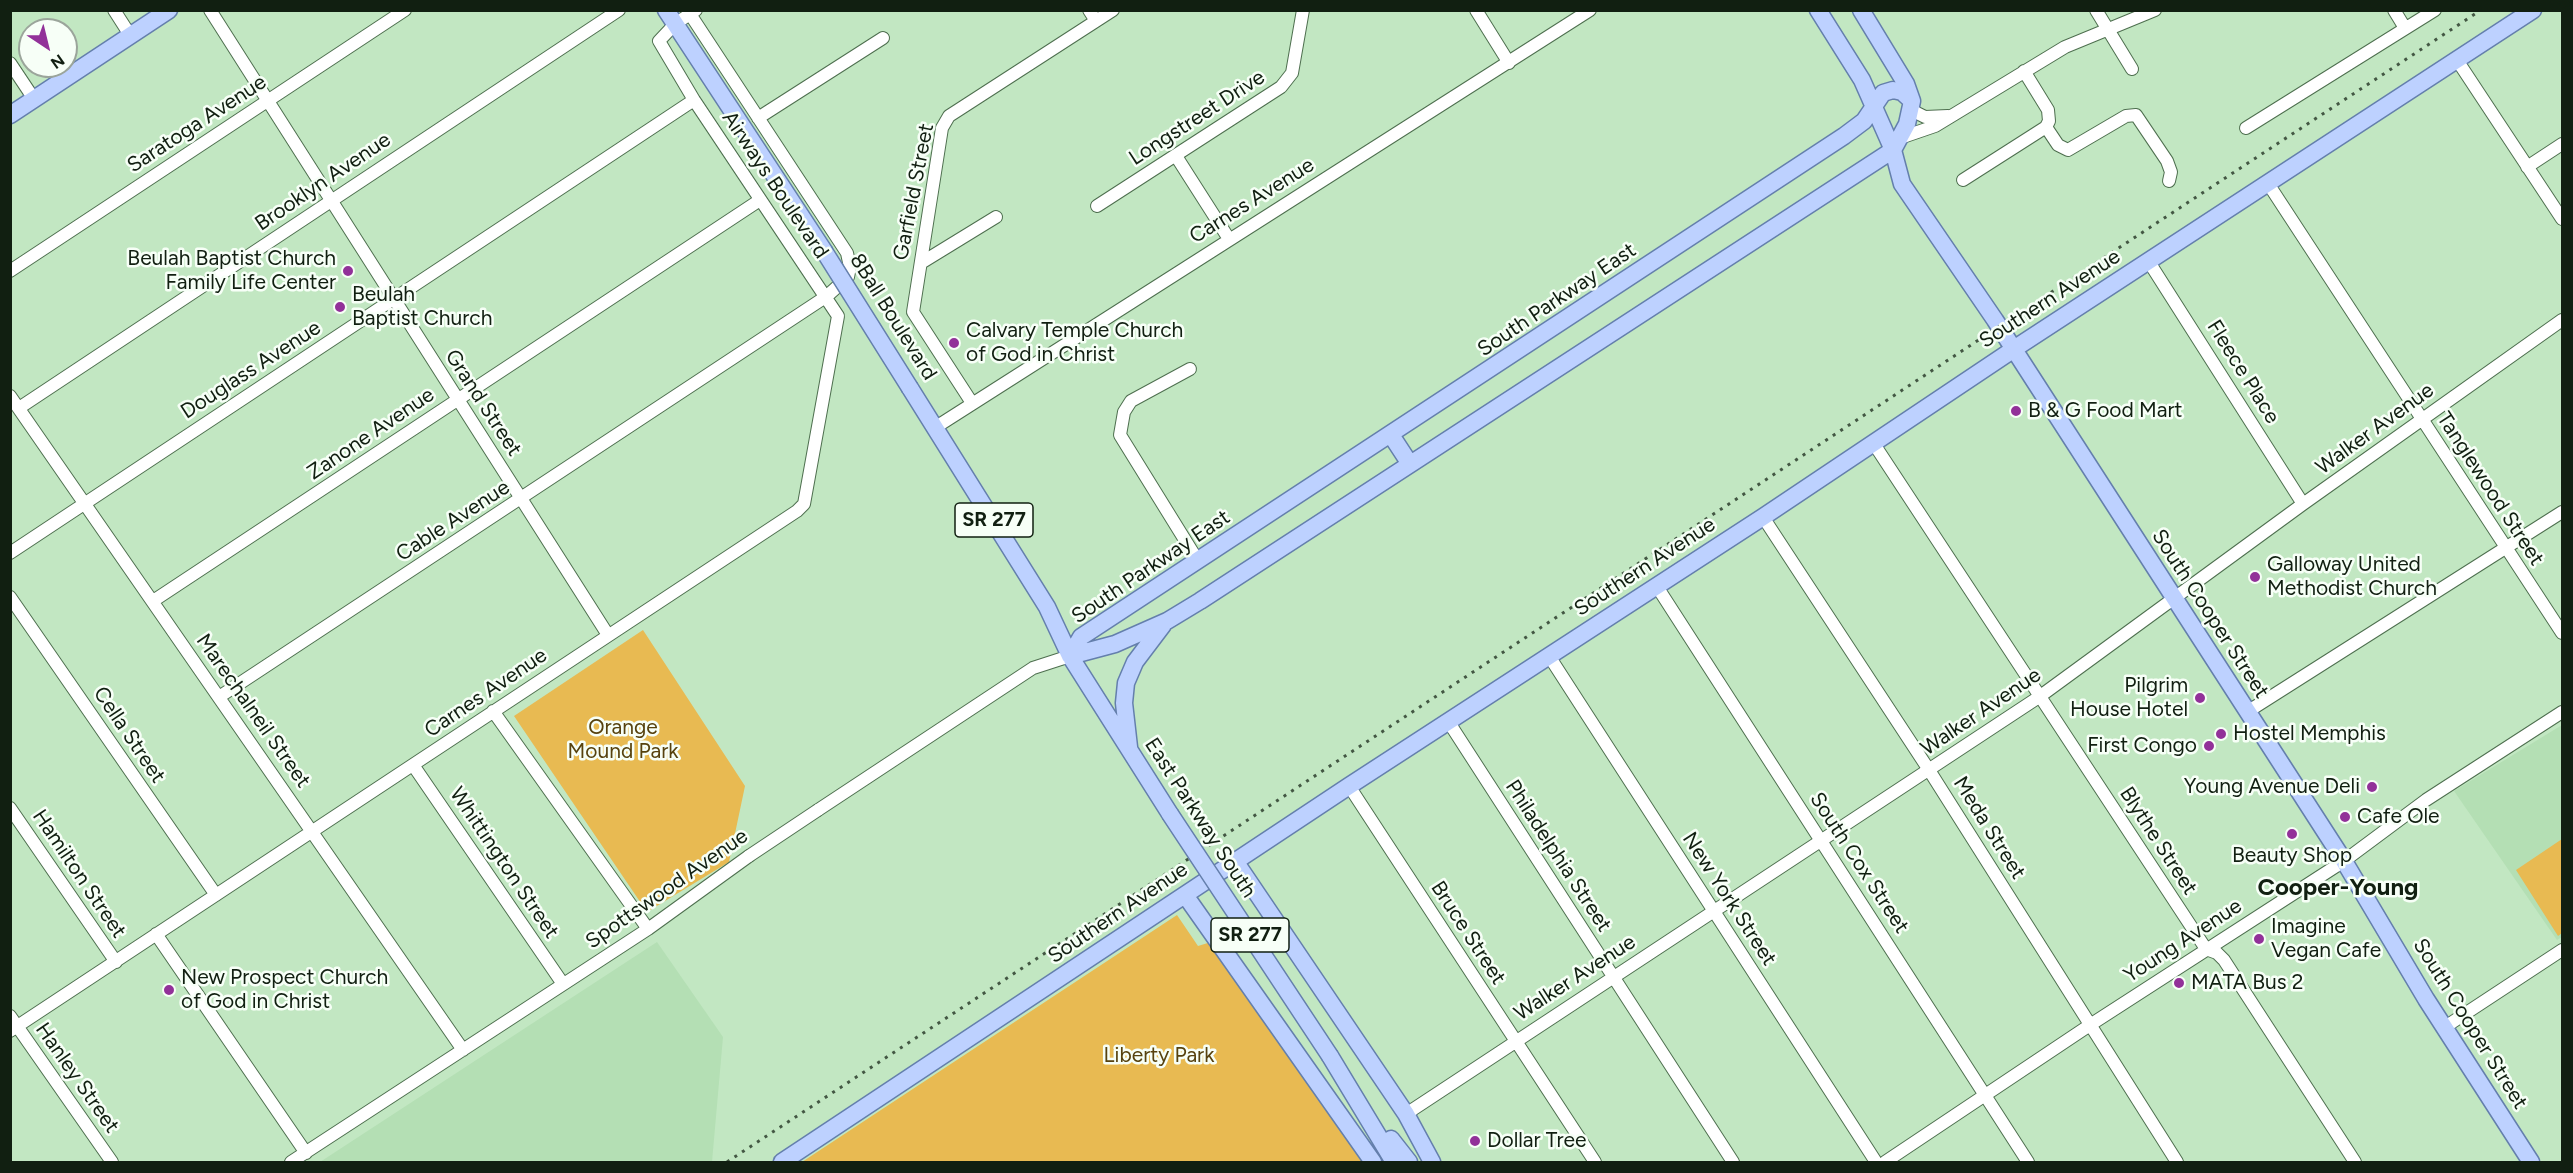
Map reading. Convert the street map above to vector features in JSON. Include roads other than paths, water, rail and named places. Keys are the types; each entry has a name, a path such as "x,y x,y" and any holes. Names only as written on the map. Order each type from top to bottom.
{"main road":[{"path":"10,115 169,10"},
{"path":"1818,10 1862,80 1873,106 1896,144"},
{"path":"1861,10 1906,84 1912,105 1896,144"},
{"name":"Southern Avenue","path":"782,1162 1235,861 1763,517 2013,350 2269,185 2533,10"},
{"name":"8Ball Boulevard","path":"670,17 825,251 936,427 1047,607 1070,656"},
{"name":"South Parkway East","path":"1070,656 1081,637 1844,136 1864,121 1883,93 1893,90 1902,92 1912,105"},
{"name":"South Parkway East","path":"1070,656 1115,644 1167,621 1896,144"},
{"name":"South Cooper Street","path":"1896,144 1902,184 2174,598 2343,861 2531,1162"},
{"path":"1391,435 1410,464"},
{"path":"1130,754 1124,704 1126,683 1135,662 1167,621"},
{"name":"East Parkway South","path":"1070,656 1130,754 1332,1060 1394,1162"},
{"path":"1235,861 1406,1113 1432,1162"},
{"path":"1185,895 1373,1162"},
{"name":"East Parkway South","path":"1332,1060 1408,1162"}],"street":[{"path":"114,10 130,35"},
{"name":"Grand Street","path":"210,10 608,635"},
{"name":"Saratoga Avenue","path":"10,271 405,10"},
{"name":"Brooklyn Avenue","path":"19,408 619,10"},
{"path":"1092,16 1113,10"},
{"name":"Longstreet Drive","path":"1097,206 1281,87 1292,73 1303,10"},
{"path":"1476,10 1509,63"},
{"name":"Carnes Avenue","path":"936,427 1590,10"},
{"path":"2096,10 2132,69"},
{"path":"1896,144 1935,126 1949,115 2065,47 2155,10"},
{"path":"2394,10 2405,28"},
{"path":"2246,128 2435,10"},
{"path":"670,17 693,12"},
{"name":"Airways Boulevard","path":"670,17 659,41 694,100 827,296 848,277 850,267 847,253 758,118 693,12"},
{"name":"Garfield Street","path":"972,403 914,312 942,128 949,116 1092,16"},
{"path":"758,118 883,38"},
{"path":"2457,60 2562,219"},
{"path":"10,63 34,99"},
{"path":"1963,180 2046,127 2050,116 2048,110 2024,71"},
{"name":"Douglass Avenue","path":"10,553 694,100"},
{"path":"1912,105 1925,117 1937,118 1949,115"},
{"path":"2046,127 2058,145 2068,150 2126,116 2136,115 2167,161 2171,172 2169,181"},
{"path":"2527,167 2562,144"},
{"path":"1176,156 1229,239"},
{"name":"Tanglewood Street","path":"2269,185 2562,633"},
{"name":"Zanone Avenue","path":"153,601 760,200"},
{"path":"921,263 996,217"},
{"name":"Fleece Place","path":"2149,262 2303,504"},
{"name":"Carnes Avenue","path":"13,1024 116,962 804,504 838,316 827,296"},
{"name":"Cable Avenue","path":"219,697 522,500 827,296"},
{"name":"Walker Avenue","path":"1406,1113 2039,697 2303,504 2562,320"},
{"path":"1190,369 1131,401 1124,412 1120,435 1197,561"},
{"name":"Marechalneil Street","path":"10,396 463,1050"},
{"name":"Blythe Street","path":"1874,444 2206,950 2217,953 2224,960 2355,1162"},
{"path":"2247,712 2562,512"},
{"name":"Meda Street","path":"1763,517 1929,770 2177,1162"},
{"name":"South Cox Street","path":"1656,585 2028,1162"},
{"name":"Cella Street","path":"10,597 216,895"},
{"name":"Spottswood Avenue","path":"291,1162 648,929 750,856 1033,668 1070,656"},
{"name":"New York Street","path":"1549,656 1876,1162"},
{"path":"493,711 648,929"},
{"name":"Young Avenue","path":"1885,1162 1985,1094 2343,861 2426,800 2562,712"},
{"name":"Philadelphia Street","path":"1448,721 1733,1162"},
{"name":"Whittington Street","path":"413,765 563,984"},
{"name":"Bruce Street","path":"1349,786 1595,1162"},
{"name":"Hamilton Street","path":"10,808 116,962"},
{"name":"Hamilton Street","path":"156,934 306,1153"},
{"path":"2445,1027 2562,950"},
{"name":"Hanley Street","path":"13,1024 112,1162"}],"railway":[{"path":"727,1162 2481,10"}],"place":[{"name":"Beulah Baptist Church Family Life Center","path":"348,271"},
{"name":"Beulah Baptist Church","path":"340,307"},
{"name":"Calvary Temple Church of God in Christ","path":"954,343"},
{"name":"B & G Food Mart","path":"2016,411"},
{"name":"Galloway United Methodist Church","path":"2255,577"},
{"name":"Pilgrim House Hotel","path":"2200,698"},
{"name":"Hostel Memphis","path":"2221,734"},
{"name":"First Congo","path":"2209,746"},
{"name":"Young Avenue Deli","path":"2372,787"},
{"name":"Cafe Ole","path":"2345,817"},
{"name":"Beauty Shop","path":"2292,834"},
{"name":"Imagine Vegan Cafe","path":"2259,939"},
{"name":"MATA Bus 2","path":"2179,983"},
{"name":"New Prospect Church of God in Christ","path":"169,990"},
{"name":"Dollar Tree","path":"1475,1141"}],"district":[{"name":"Cooper-Young","path":"2338,888"}],"park label":[{"name":"Orange Mound Park","path":"623,740"},
{"name":"Liberty Park","path":"1159,1056"}]}
